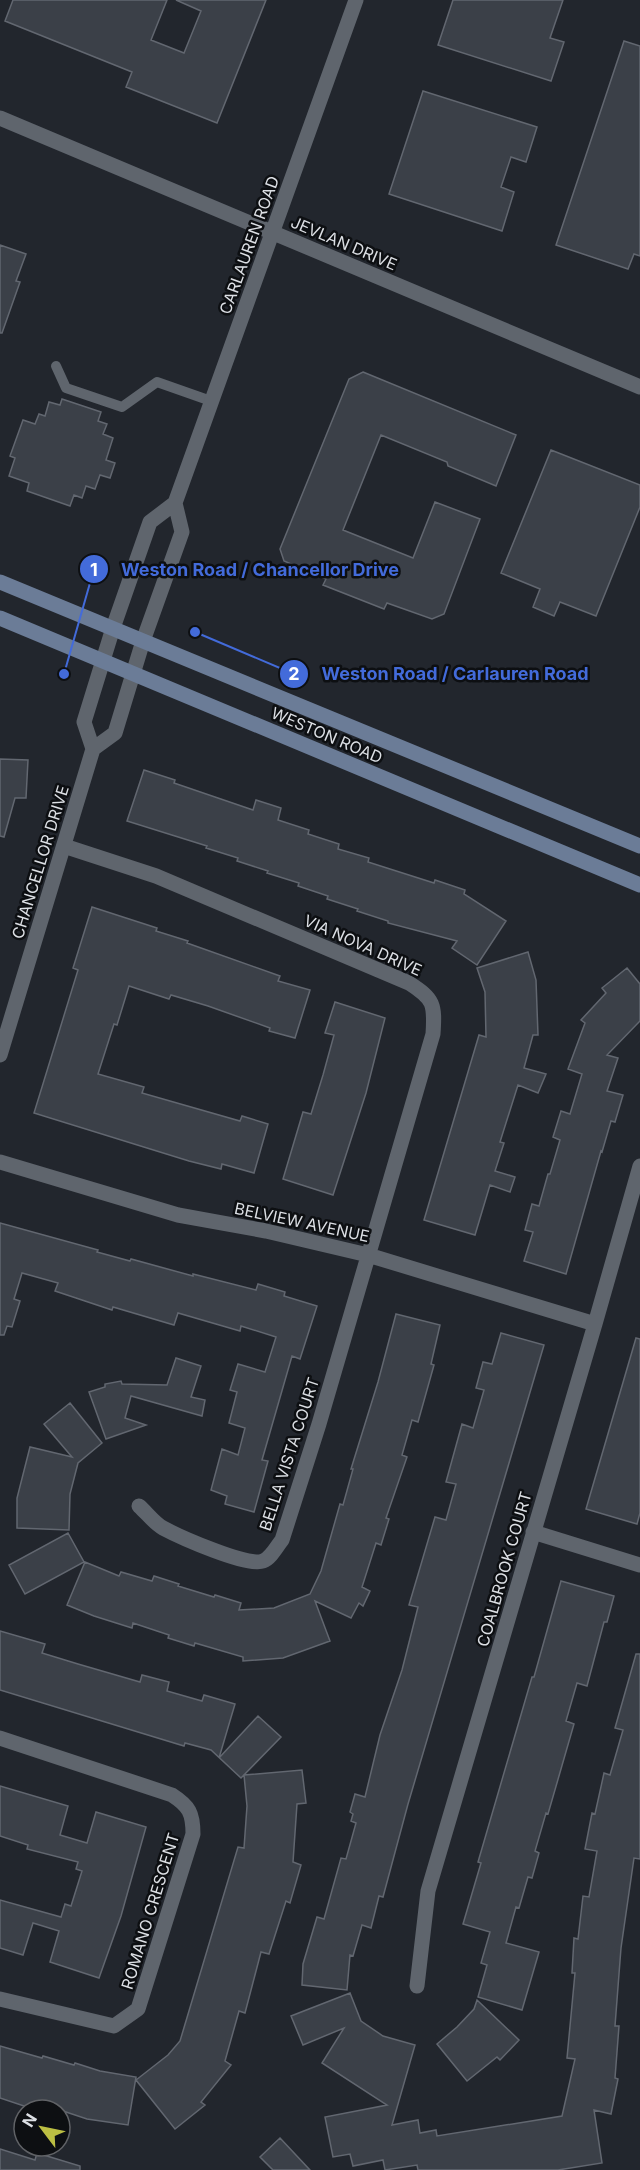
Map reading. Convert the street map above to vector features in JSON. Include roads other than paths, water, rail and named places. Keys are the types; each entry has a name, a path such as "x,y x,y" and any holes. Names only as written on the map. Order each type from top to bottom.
{"main road":[{"name":"WESTON ROAD","path":"0,582 640,846"},
{"name":"WESTON ROAD","path":"0,618 640,885"}],"street":[{"name":"CARLAUREN ROAD","path":"175,503 356,0"},
{"name":"JEVLAN DRIVE","path":"0,118 640,387"},
{"path":"175,503 182,532 143,641 116,733 93,749 84,722 105,661 113,628 150,522 175,503"},
{"name":"CHANCELLOR DRIVE","path":"0,1055 93,749"},
{"name":"VIA NOVA DRIVE","path":"64,846 167,880 409,983 432,1001 435,1012 433,1034 368,1255"},
{"name":"BELVIEW AVENUE","path":"0,1162 178,1215 266,1231 368,1255 596,1324"},
{"name":"COALBROOK COURT","path":"417,1986 428,1891 596,1324 640,1166"},
{"name":"BELLA VISTA COURT","path":"139,1506 161,1527 200,1545 253,1561 263,1561 270,1556 282,1540 319,1424 368,1255"},
{"path":"533,1532 640,1565"},
{"name":"ROMANO CRESCENT","path":"0,1738 172,1795 185,1804 191,1814 194,1834 138,2009 114,2026 0,1999"}],"lane":[{"path":"56,366 66,388 122,407 157,382 211,401"}],"place":[{"name":"Weston Road / Carlauren Road","path":"195,632"},
{"name":"Weston Road / Chancellor Drive","path":"64,674"}]}
